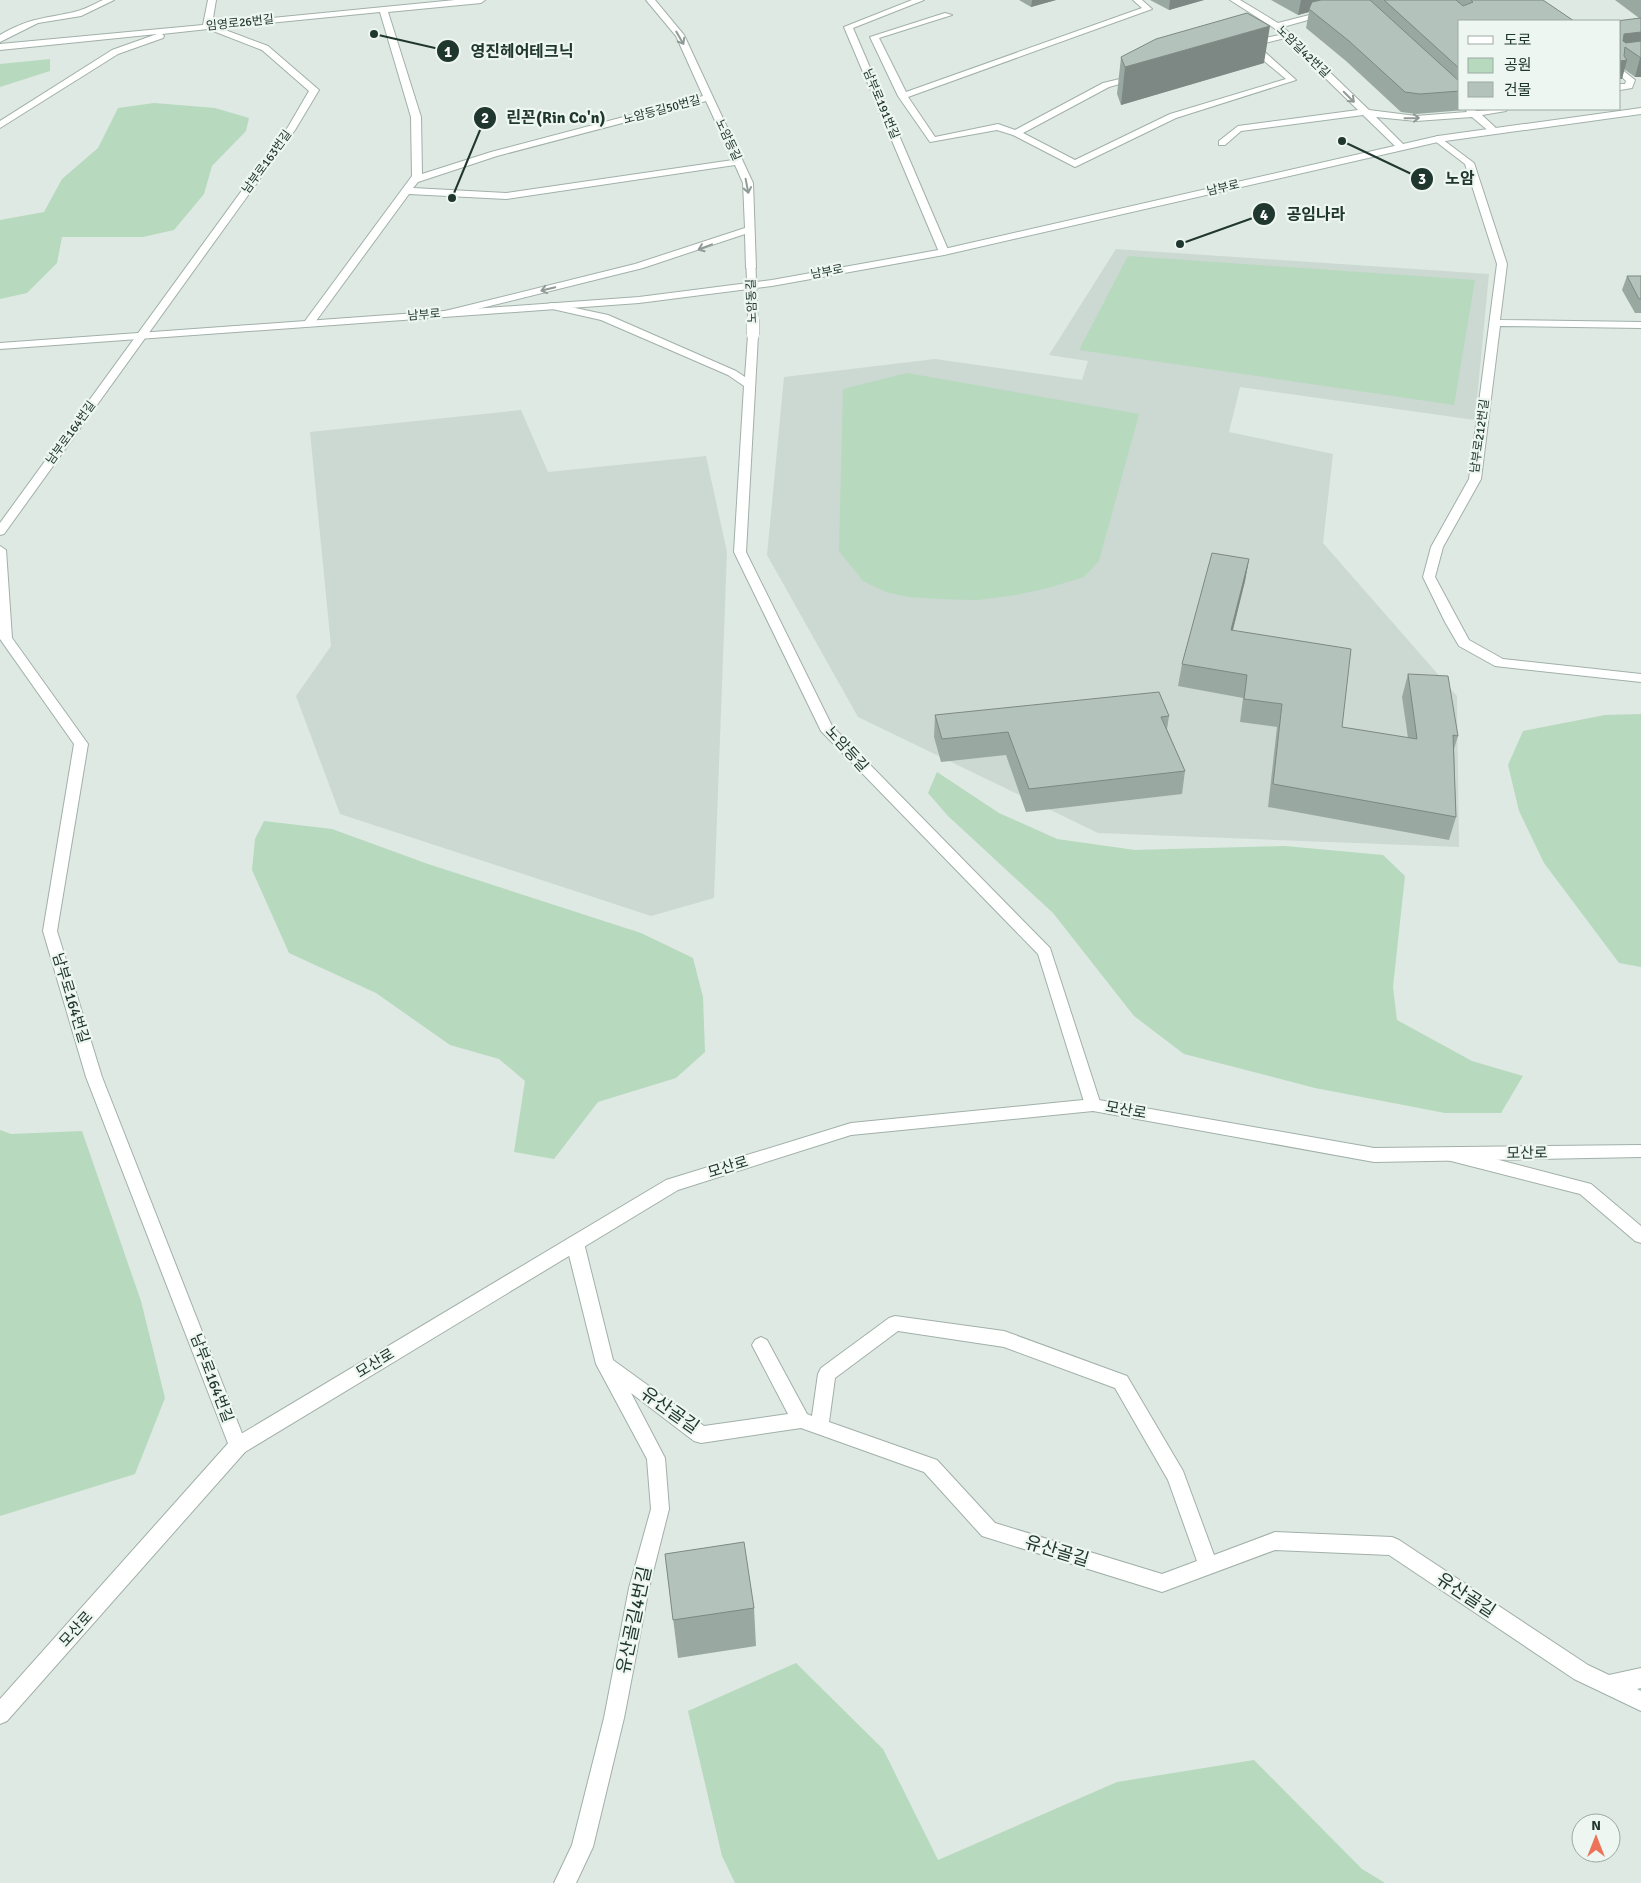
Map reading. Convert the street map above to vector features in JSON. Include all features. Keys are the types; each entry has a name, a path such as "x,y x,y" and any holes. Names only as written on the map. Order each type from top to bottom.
{"street":[{"path":"0,40 20,27 36,21 78,14 110,0"},
{"path":"207,26 212,0"},
{"name":"임영로26번길","path":"0,46 481,0"},
{"name":"노암등길","path":"650,0 680,35 748,183 750,268"},
{"name":"남부로191번길","path":"920,0 848,27 944,252"},
{"path":"902,96 1148,9 1137,0"},
{"name":"노암길42번길","path":"1234,0 1278,26 1401,147"},
{"path":"309,323 418,176 416,117 383,8"},
{"path":"1278,26 1339,8"},
{"path":"948,15 874,37 902,96 932,140 998,127 1016,133 1075,164 1173,116 1292,80 1246,45 1286,35"},
{"name":"남부로163번길","path":"143,336 292,128 314,90 265,48 207,26"},
{"path":"0,125 115,52 158,37 173,29"},
{"path":"1016,133 1106,86 1151,72"},
{"path":"1621,73 1631,80 1629,86 1621,87"},
{"name":"노암등길50번길","path":"414,180 494,154 709,97"},
{"path":"1222,143 1238,129 1364,112 1384,117 1413,119 1488,110"},
{"path":"1472,111 1494,131"},
{"name":"남부로","path":"0,346 639,300 710,292 944,252 1438,139 1641,111"},
{"name":"남부로212번길","path":"1438,139 1468,163 1502,264 1496,323 1474,479 1437,547 1429,577 1451,622 1464,643 1500,663 1641,678"},
{"path":"406,191 506,196 738,162"},
{"path":"449,313 645,266 701,248 750,229"},
{"name":"노암동길","path":"750,268 753,335"},
{"path":"552,306 604,317 732,372 750,385"},
{"path":"1496,323 1641,325"},
{"name":"노암등길","path":"753,335 740,552 826,728 1045,952 1093,1105"},
{"name":"남부로164번길","path":"0,530 143,336"},
{"name":"남부로164번길","path":"0,550 6,638 81,744 50,931 94,1077 238,1446"},
{"name":"모산로","path":"0,1714 238,1446 672,1185 851,1129 1093,1105 1374,1154 1641,1151"},
{"path":"1446,1154 1585,1190 1641,1236"},
{"path":"575,1243 605,1364"},
{"path":"819,1426 827,1374 896,1323 1004,1339 1121,1382 1176,1477 1208,1566"},
{"path":"761,1344 801,1420"},
{"name":"유산골길","path":"605,1364 701,1435 801,1420 930,1466 989,1530 1162,1583 1275,1541 1392,1546 1581,1672 1641,1701"},
{"name":"유산골길4번길","path":"564,1883 582,1847 614,1718 639,1588 660,1509 656,1458 605,1364"},
{"path":"1608,1684 1641,1678"}],"shaded area":[{"path":"1116,249 1489,274 1475,420 1240,387 1229,432 1333,454 1323,543 1457,696 1459,847 1098,833 858,717 767,555 784,377 935,359 1082,380 1088,361 1049,355"},
{"path":"521,410 548,472 706,456 727,552 714,898 651,916 340,814 296,696 331,646 310,432"}],"green space":[{"path":"50,59 50,71 0,87 0,64"},
{"path":"154,103 215,108 249,118 246,131 212,166 204,194 174,230 143,237 62,237 57,263 27,293 0,299 0,220 44,212 62,179 98,148 118,108"},
{"path":"1128,256 1475,280 1454,405 1079,350"},
{"path":"907,373 1139,414 1099,561 1084,577 1016,595 978,600 908,597 886,592 863,581 839,551 843,389"},
{"path":"1641,714 1641,967 1619,963 1544,863 1519,811 1508,765 1523,731 1605,715"},
{"path":"937,772 999,813 1057,839 1135,850 1285,846 1383,855 1405,876 1393,987 1397,1020 1472,1061 1523,1076 1501,1113 1445,1113 1315,1088 1184,1054 1134,1016 1053,913 948,816 928,793"},
{"path":"264,821 332,829 428,864 641,933 693,958 703,997 705,1052 676,1078 598,1102 554,1159 514,1152 525,1081 499,1059 450,1045 376,993 289,953 252,870 255,839"},
{"path":"0,1130 11,1134 82,1131 141,1301 165,1398 135,1474 0,1516"},
{"path":"796,1663 883,1749 938,1860 1117,1782 1254,1760 1362,1869 1385,1883 735,1883 722,1856 688,1711"}],"building":[{"path":"1321,0 1370,0 1458,80 1458,91 1420,94 1405,92 1349,41 1309,9 1312,2"},
{"path":"1384,0 1456,0 1463,6 1473,2 1471,0 1543,0 1573,20 1458,20 1458,67"},
{"path":"1247,13 1270,26 1125,67 1121,57 1156,39"},
{"path":"1641,18 1641,32 1624,34 1623,41 1626,43 1641,41 1641,58 1625,47 1624,56 1627,60 1621,61 1621,20"},
{"path":"1627,276 1641,276 1641,299 1639,299"},
{"path":"1212,553 1249,559 1231,630 1351,649 1342,727 1417,739 1408,674 1448,676 1458,736 1453,735 1456,817 1273,784 1282,704 1244,699 1247,675 1182,664"},
{"path":"1159,692 1169,716 1161,717 1185,771 1029,789 1008,732 942,739 935,715"},
{"path":"744,1542 754,1608 673,1620 665,1554"}],"place":[{"name":"영진헤어테크닉","path":"374,34"},
{"name":"노암","path":"1342,141"},
{"name":"린꼰(Rin Co'n)","path":"452,198"},
{"name":"공임나라","path":"1180,244"}]}
